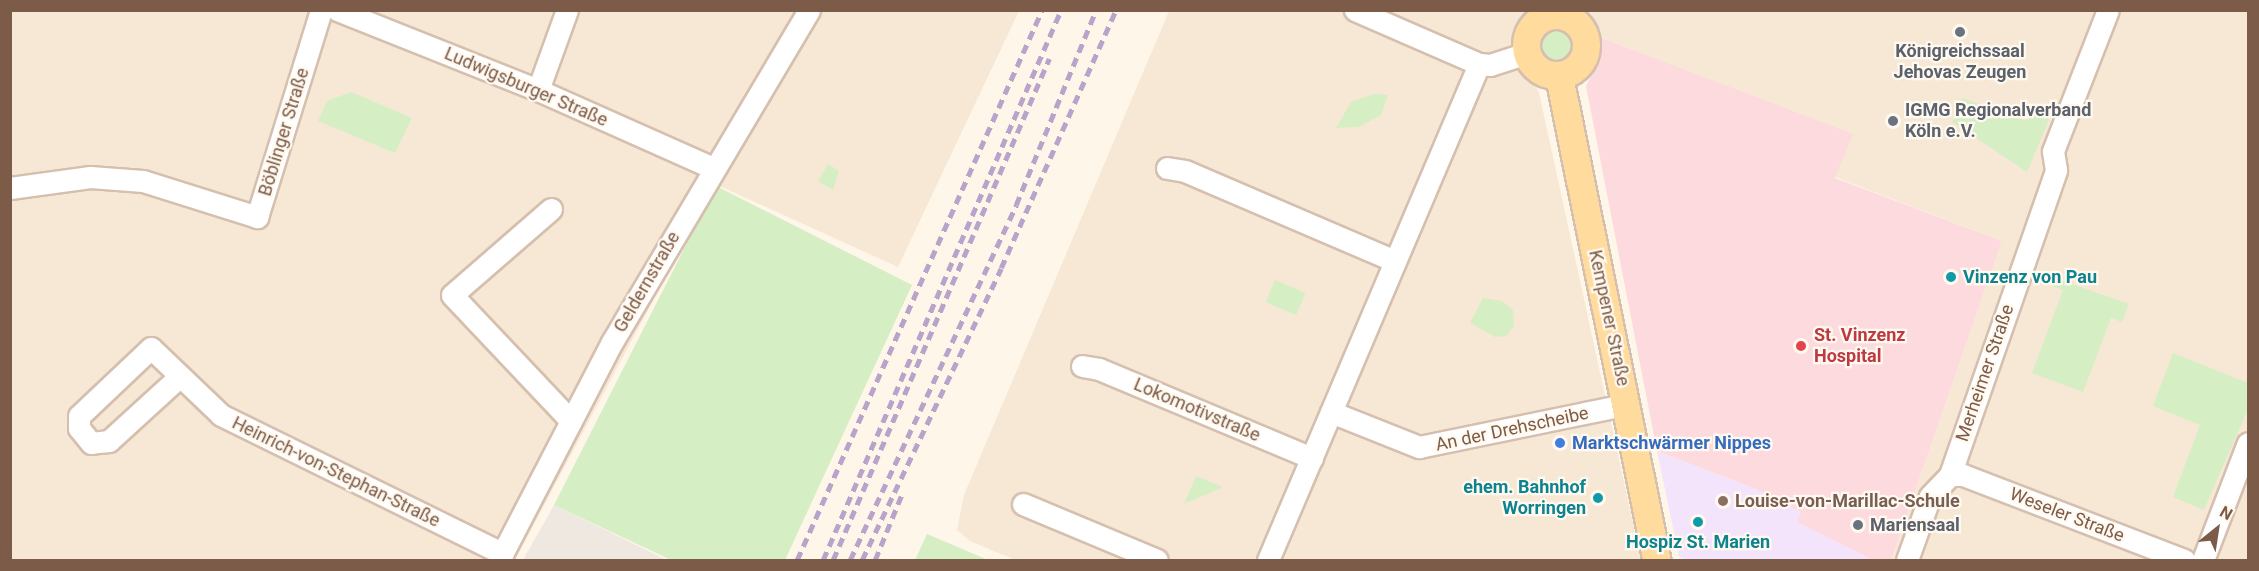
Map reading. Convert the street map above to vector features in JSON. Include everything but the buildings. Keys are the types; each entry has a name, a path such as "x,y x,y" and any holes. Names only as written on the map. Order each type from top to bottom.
{"main road":[{"path":"1557,14 1584,33 1587,44 1579,66 1559,76 1535,67 1526,53 1528,34 1557,14"},
{"name":"Kempener Straße","path":"1559,76 1628,404 1657,561"}],"street":[{"name":"Böblinger Straße","path":"10,188 90,177 143,181 257,217 275,168 321,10"},
{"name":"Ludwigsburger Straße","path":"337,10 377,17 712,168"},
{"path":"538,90 567,10"},
{"name":"Geldernstraße","path":"501,557 571,422 712,168 809,10"},
{"path":"1355,10 1479,64 1490,65 1526,53"},
{"name":"Merheimer Straße","path":"1907,561 1930,496 1950,475 2056,170 2053,150 2108,10"},
{"path":"1268,561 1479,64"},
{"path":"1167,168 1185,171 1395,261"},
{"path":"550,209 452,295 571,422"},
{"name":"Heinrich-von-Stephan-Straße","path":"179,377 109,441 92,443 79,428 80,416 152,348 179,377 221,415 501,557"},
{"name":"Lokomotivstraße","path":"1082,366 1099,369 1312,458"},
{"name":"An der Drehscheibe","path":"1331,412 1419,447 1628,404"},
{"path":"2204,561 2248,442"},
{"name":"Weseler Straße","path":"1950,475 1963,475 2184,561"},
{"path":"1023,504 1157,561"}],"shaded area":[{"path":"10,11 1019,11 898,267 715,184 515,560 11,560"},
{"path":"1169,11 1527,11 1514,39 1539,93 1641,560 1015,560 970,541 957,530 964,495"},
{"path":"1590,11 2248,11 2248,560 1891,560 2002,241 1835,177 1852,134 1599,37"},
{"name":"St. Vinzenz Hospital","path":"1599,37 1853,134 1835,178 2002,241 1891,560 1873,560 1797,522 1801,512 1756,489 1657,451 1586,86 1600,59"},
{"name":"Louise-von-Marillac-Schule","path":"1657,451 1756,489 1802,512 1798,522 1873,560 1687,560 1679,557"},
{"path":"554,505 667,560 523,560"}],"green space":[{"path":"1554,24 1569,30 1575,45 1569,60 1554,66 1539,60 1533,45 1539,30"},
{"path":"351,92 412,118 395,153 318,121 327,101"},
{"path":"1374,94 1388,95 1381,115 1359,127 1336,128 1351,102"},
{"path":"1962,98 2027,121 2032,109 2051,115 2027,172 1952,122"},
{"path":"828,164 839,171 833,190 818,181"},
{"path":"716,186 912,285 785,560 671,560 554,505"},
{"path":"2055,278 2129,304 2122,322 2111,318 2083,392 2032,373 2063,290 2052,286"},
{"path":"1275,280 1305,293 1296,315 1266,302"},
{"path":"1483,298 1502,301 1513,310 1514,326 1506,336 1495,337 1470,323"},
{"path":"2173,353 2248,383 2248,409 2204,510 2173,497 2200,425 2153,406"},
{"path":"1196,476 1223,487 1184,504"},
{"path":"927,534 988,560 915,560"}],"railway":[{"path":"797,560 1042,10"},
{"path":"823,560 1061,10"},
{"path":"850,560 1016,205 1096,10"},
{"path":"862,560 1001,268 1116,10"},
{"path":"833,560 1049,59"},
{"path":"875,560 902,494"}],"place":[{"name":"Königreichssaal Jehovas Zeugen","path":"1960,32"},
{"name":"IGMG Regionalverband Köln e.V.","path":"1893,121"},
{"name":"Vinzenz von Pau","path":"1951,277"},
{"name":"St. Vinzenz Hospital","path":"1801,346"},
{"name":"Marktschwärmer Nippes","path":"1560,443"},
{"name":"ehem. Bahnhof Worringen","path":"1598,498"},
{"name":"Louise-von-Marillac-Schule","path":"1723,501"},
{"name":"Hospiz St. Marien","path":"1698,522"},
{"name":"Mariensaal","path":"1858,525"}]}
